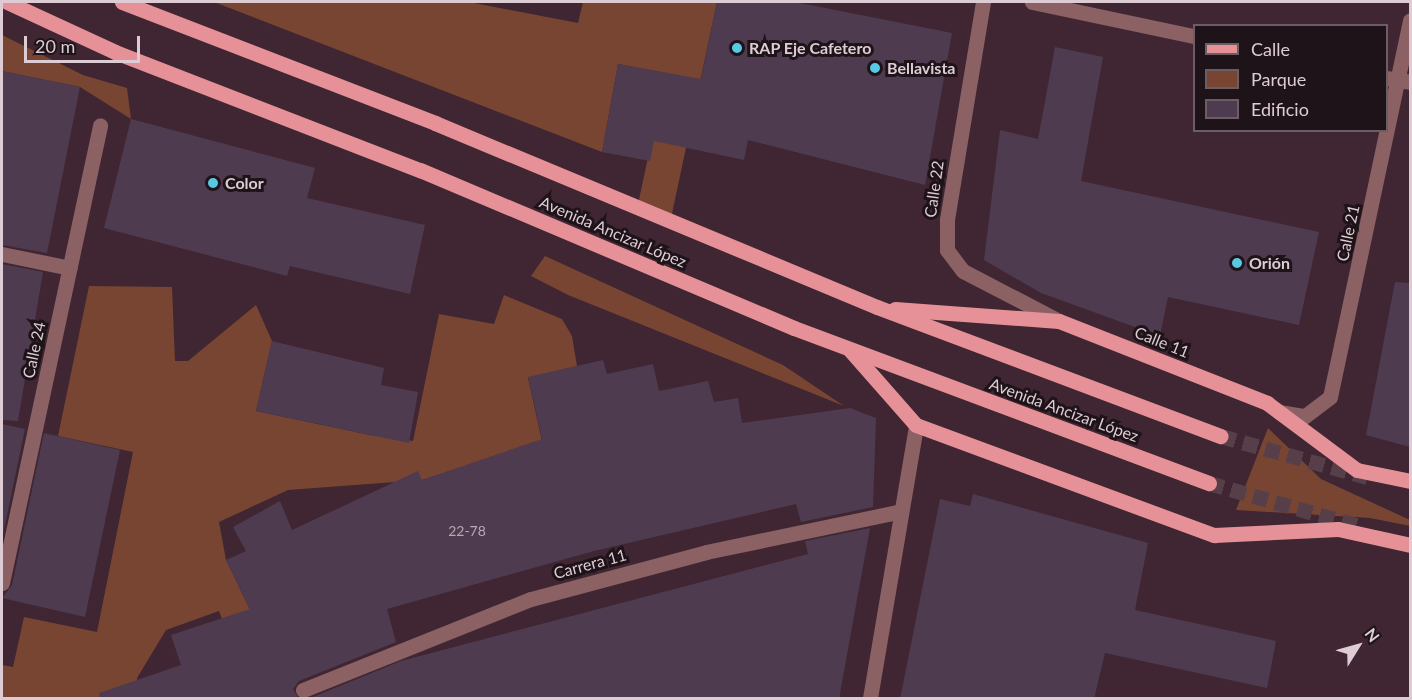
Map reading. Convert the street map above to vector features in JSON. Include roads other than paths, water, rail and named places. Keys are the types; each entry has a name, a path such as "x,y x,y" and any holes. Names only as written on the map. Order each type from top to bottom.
{"main road":[{"name":"Avenida Ancizar López","path":"7,2 115,52 431,175 848,348 1209,483"},
{"name":"Avenida Ancizar López","path":"122,2 435,123 877,307 1221,436"},
{"name":"Calle 11","path":"877,307 1059,321 1279,412 1356,470 1410,481"},
{"path":"848,348 916,425 1214,535 1338,529 1410,545"}],"street":[{"name":"Calle 22","path":"983,2 947,220 947,250 963,271 1059,321"},
{"path":"1032,2 1193,36"},
{"name":"Calle 21","path":"1388,131 1410,20"},
{"name":"Calle 24","path":"2,583 100,124"},
{"name":"Calle 21","path":"1279,412 1305,416 1330,397 1388,132"},
{"path":"2,254 70,268"},
{"path":"870,699 898,512 916,425"},
{"name":"Carrera 11","path":"303,690 531,599 706,552 898,512"}],"tunnel":[{"path":"1221,436 1367,477"},
{"path":"1209,483 1359,526"}],"place":[{"name":"RAP Eje Cafetero","path":"737,48"},
{"name":"Bellavista","path":"875,68"},
{"name":"Color","path":"213,183"},
{"name":"Orión","path":"1237,263"}]}
